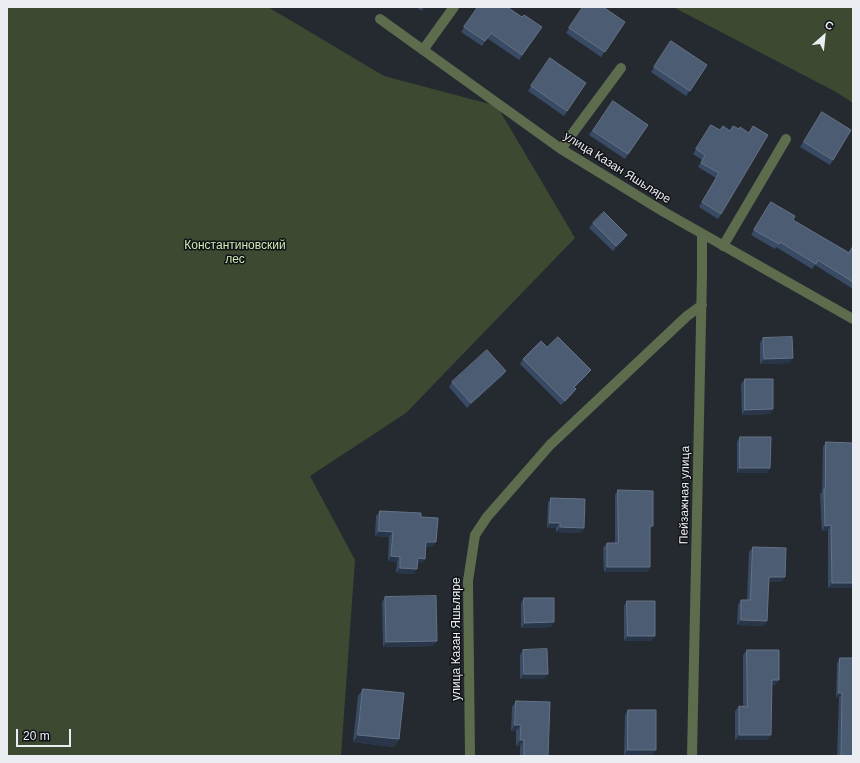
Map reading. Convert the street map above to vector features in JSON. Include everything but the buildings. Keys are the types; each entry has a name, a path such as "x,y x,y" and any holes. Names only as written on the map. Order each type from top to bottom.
{"street":[{"path":"423,50 454,7"},
{"name":"улица Казан Яшьляре","path":"380,18 561,149 664,212 853,319"},
{"path":"561,149 621,68"},
{"path":"723,246 786,138"},
{"name":"Пейзажная улица","path":"692,756 702,305 702,234"},
{"name":"улица Казан Яшьляре","path":"470,756 468,581 475,536 487,517 550,445 688,316 702,305"}],"green space":[{"name":"Константиновский лес","path":"7,7 268,7 384,76 497,106 575,238 406,413 310,476 355,560 341,756 7,756"},
{"path":"673,7 853,7 853,103 836,92"}]}
